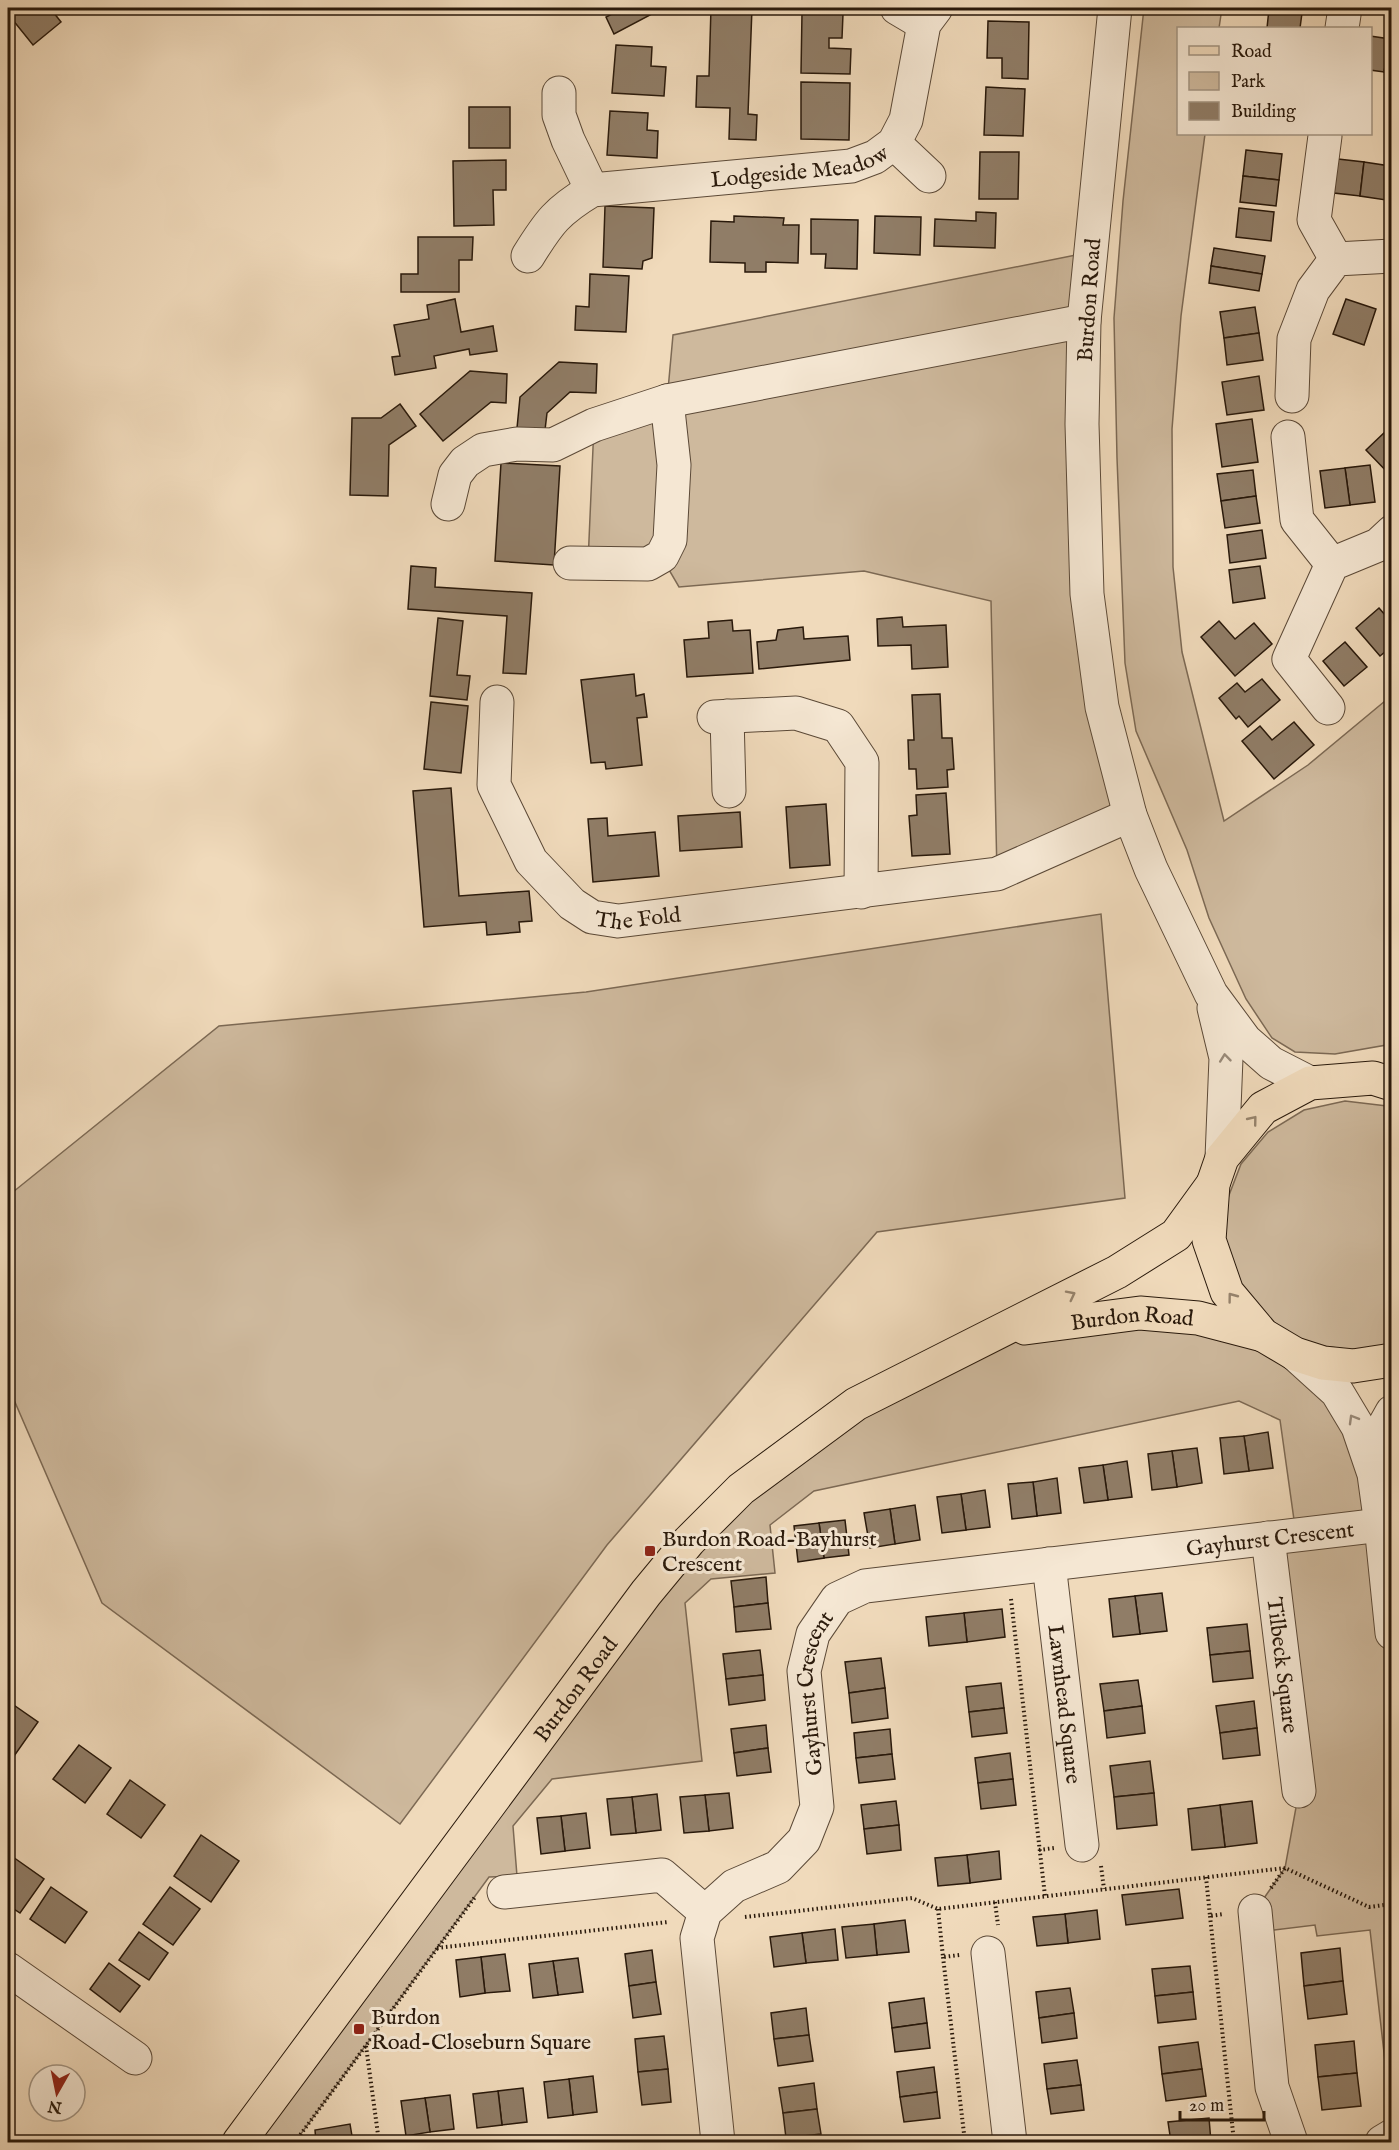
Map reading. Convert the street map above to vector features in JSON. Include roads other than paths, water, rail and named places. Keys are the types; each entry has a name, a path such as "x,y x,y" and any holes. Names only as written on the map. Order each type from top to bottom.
{"main road":[{"name":"Burdon Road","path":"239,2142 646,1593 689,1541 741,1489 856,1404 1117,1272 1176,1235 1217,1171 1263,1108 1310,1083 1385,1077"},
{"name":"Burdon Road","path":"1217,1171 1209,1240 1227,1292 1263,1335"},
{"name":"Burdon Road","path":"1000,1332 1140,1313 1198,1318 1263,1335 1295,1354 1323,1363 1353,1366 1392,1360"}],"street":[{"name":"Burdon Road","path":"1115,8 1084,321 1082,424 1087,594 1102,707 1130,815 1150,869 1211,994"},
{"path":"1342,27 1345,8"},
{"name":"Lodgeside Meadow","path":"528,256 547,225 567,205 592,190 851,166 875,157 894,143 906,120 919,13"},
{"path":"559,93 559,115 568,140 592,190"},
{"path":"1325,136 1314,220 1336,259"},
{"path":"894,143 929,176"},
{"path":"1336,259 1392,256"},
{"path":"1292,396 1294,339 1313,290 1336,259"},
{"path":"448,504 455,475 465,462 483,450 518,444 553,445 594,425 667,401 1084,321"},
{"path":"570,563 648,564 662,556 670,540 674,465 667,401"},
{"path":"1288,436 1297,520 1332,564"},
{"path":"1328,708 1289,659 1332,564 1378,545 1392,532"},
{"name":"The Fold","path":"497,702 494,785 531,861 572,904 592,917 618,921 997,874 1130,815"},
{"path":"729,791 721,716 796,713 838,726 862,762 861,892"},
{"path":"1211,994 1245,1041 1271,1063 1310,1083"},
{"path":"1211,994 1226,1058 1217,1171"},
{"path":"1295,1354 1337,1392 1358,1427 1374,1474 1392,1633"},
{"path":"1374,1474 1383,1428 1392,1412"},
{"name":"Gayhurst Crescent","path":"701,1925 734,1886 778,1867 804,1840 817,1807 804,1671 813,1634 837,1599 866,1586 1381,1525"},
{"name":"Tilbeck Square","path":"1268,1538 1299,1791"},
{"name":"Lawnhead Square","path":"1049,1564 1082,1845"},
{"path":"490,1893 662,1875 701,1925 713,2142"},
{"path":"1255,1911 1272,2087 1291,2142"},
{"path":"988,1953 1010,2142"},
{"path":"8,1969 135,2058"},
{"path":"1382,2142 1392,2136"}],"place":[{"name":"Burdon Road-Bayhurst Crescent","path":"650,1551"},
{"name":"Burdon Road-Closeburn Square","path":"359,2029"}]}
